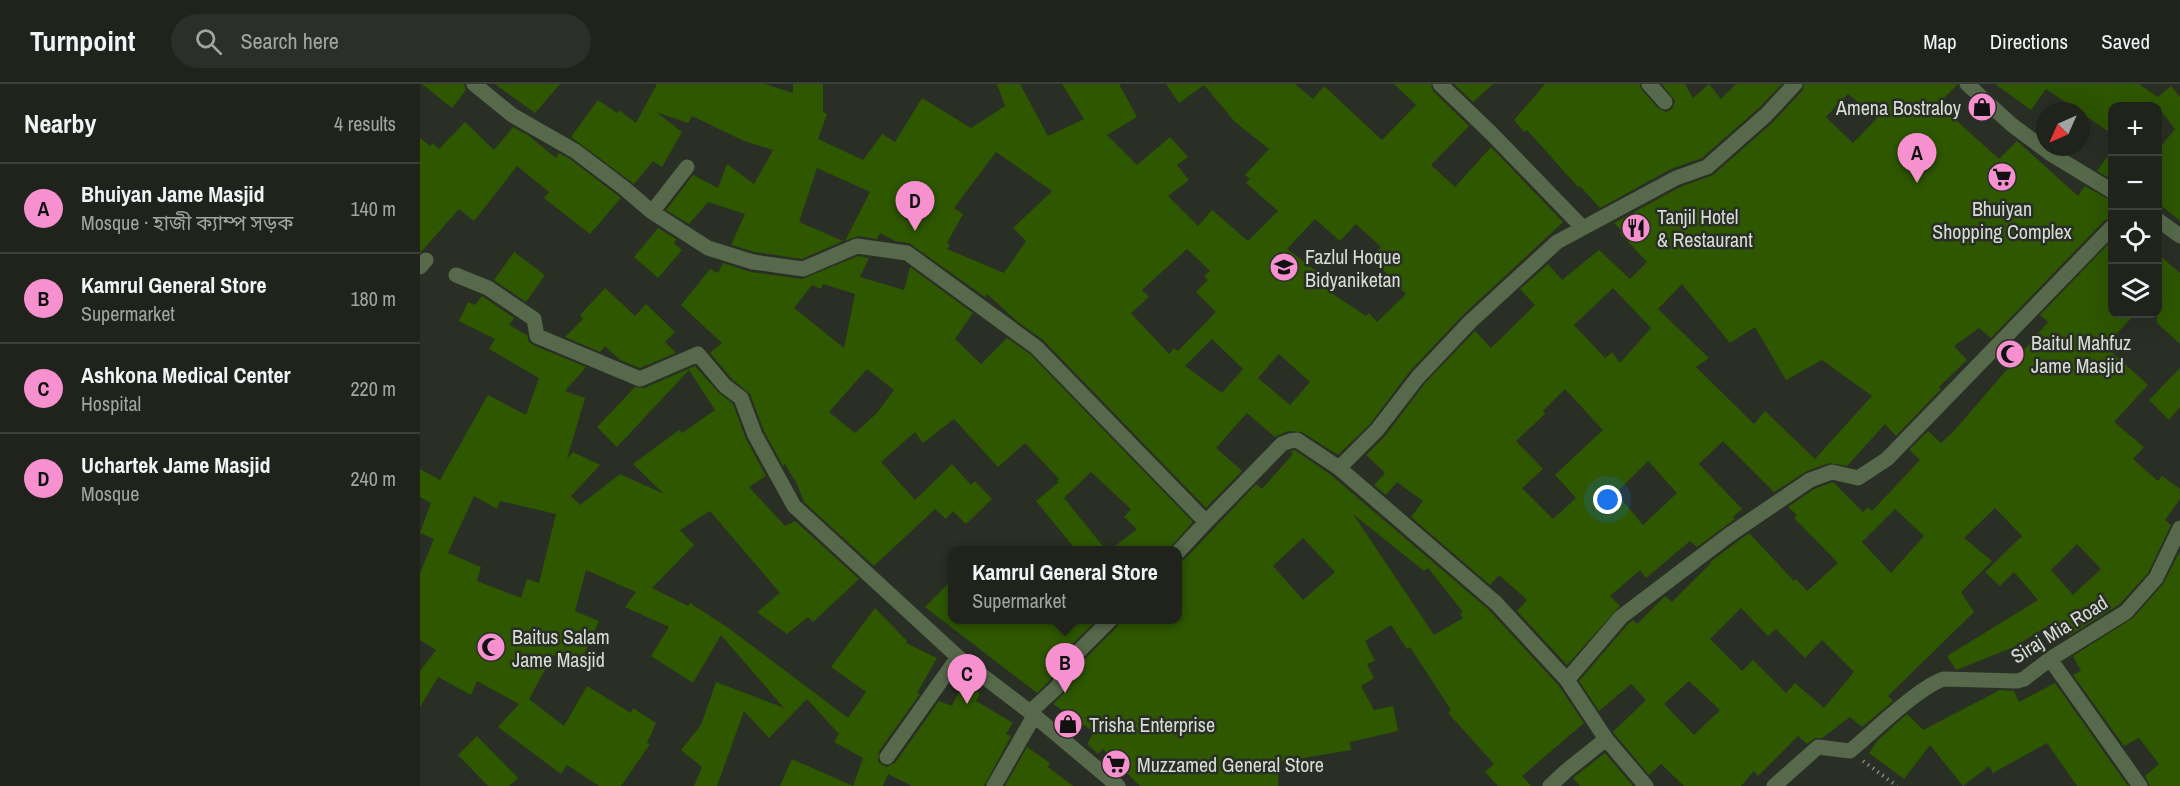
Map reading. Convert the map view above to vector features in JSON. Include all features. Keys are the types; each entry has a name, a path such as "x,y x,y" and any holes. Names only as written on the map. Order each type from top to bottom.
{"street":[{"path":"474,84 512,115 575,152 652,212 708,248 753,262 803,269 857,246 907,253 1036,347 1206,522"},
{"path":"1440,84 1583,228"},
{"path":"1649,84 1665,102"},
{"path":"1339,468 1377,430 1418,377 1470,322 1557,242 1676,178 1707,167 1766,115 1795,84"},
{"path":"1967,84 2012,125 2051,154 2108,189"},
{"path":"652,212 687,167"},
{"path":"2162,223 2180,236"},
{"path":"1567,680 1621,617 1729,535 1810,480 1832,472 1858,478 1887,459 2108,231"},
{"path":"456,275 488,288 534,319 537,336 640,379 698,354 725,386 741,398 755,435 794,506 958,657 1032,714 1118,786"},
{"path":"1182,548 1282,444 1297,440 1339,468 1496,603 1567,680 1606,739 1646,786"},
{"name":"Siraj Mia Road","path":"1850,751 1937,681 1944,679 2017,681 2024,679 2050,659 2126,612 2156,578 2180,528"},
{"path":"994,786 1032,714 1060,683 1063,667 1106,624"},
{"path":"887,757 958,657"},
{"path":"2050,659 2140,786"},
{"path":"1550,786 1606,739"},
{"path":"1774,786 1818,747 1850,751"}],"path":[{"path":"1850,751 1897,786"}],"building":[{"path":"422,84 464,84 466,90 452,108"},
{"path":"495,84 560,84 535,113"},
{"path":"657,84 765,84 793,93 793,84 823,84 823,112 827,114 818,139 863,160 882,134 895,142 922,98 971,128 1005,106 997,84 1020,84 1048,136 1084,119 1062,84 1119,84 1137,117 1107,135 1137,165 1170,137 1188,157 1177,165 1189,180 1168,196 1198,226 1212,210 1248,241 1278,211 1246,183 1250,179 1245,175 1269,149 1235,122 1204,85 1179,103 1166,84 1295,84 1313,99 1324,86 1382,140 1416,105 1394,84 1431,84 1433,91 1469,126 1431,165 1455,187 1491,147 1563,222 1463,315 1411,370 1370,424 1338,455 1302,432 1288,431 1275,437 1247,413 1216,448 1242,471 1206,508 1043,340 1018,322 987,294 985,297 909,243 895,241 880,233 877,239 858,236 845,241 870,192 817,168 799,222 843,241 802,259 755,252 731,245 745,214 708,202 689,224 666,210 693,175 718,188 727,164 754,184 773,150 744,141 692,116 688,123 656,112 682,132 662,167 653,161 634,184 571,137 598,100 617,113 619,110 636,123","holes":["996,152 1052,191 1013,228 1026,241 1004,273 947,249 950,245 947,243 963,214 954,208","1315,219 1340,241 1356,224 1381,247 1371,257 1406,294 1377,322 1369,313 1366,316 1318,284 1324,277 1287,249","1187,249 1210,271 1204,276 1208,280 1196,292 1216,312 1178,351 1174,348 1169,354 1131,313 1149,297 1142,290","1212,339 1243,369 1222,393 1185,366","1279,354 1310,382 1290,405 1258,378"]},
{"path":"1454,84 1493,84 1473,102"},
{"path":"1545,84 1639,84 1658,108 1666,112 1672,109 1675,101 1662,84 1685,84 1693,98 1709,84 1721,99 1736,84 1782,84 1759,108 1702,158 1671,169 1600,208 1527,130 1524,132 1514,120"},
{"path":"1804,84 1958,84 1938,104 1999,159 2017,141 2078,196 2085,186 2108,199 2108,219 1991,338 1979,328 1954,346 1967,360 1939,387 1941,389 1896,436 1885,424 1847,466 1829,463 1807,471 1774,492 1723,441 1699,464 1742,509 1733,517 1735,519 1697,547 1690,541 1646,578 1640,570 1610,596 1620,606 1567,665 1517,611 1527,600 1499,575 1490,585 1411,517 1423,501 1397,482 1386,495 1374,485 1385,473 1366,455 1385,436 1425,383 1475,331 1491,348 1535,305 1520,289 1548,264 1562,280 1599,250 1630,279 1647,262 1620,233 1622,231 1614,223 1680,187 1713,175 1773,122 1802,91","holes":["1848,94 1877,118 1853,143 1826,117","1682,284 1730,343 1755,327 1786,380 1822,360 1872,396 1815,459 1765,411 1754,424 1696,367 1709,358 1658,309","1613,288 1651,328 1620,363 1612,352 1605,358 1574,325","1565,389 1603,430 1555,475 1576,498 1553,519 1522,488 1543,469 1516,441 1545,414 1543,411","1648,461 1677,493 1643,525 1616,493"]},
{"path":"1995,84 2139,84 2158,97 2171,86 2180,97 2180,221 2162,206 2162,145 2175,129 2162,112 2162,102 2108,102 2108,131 2090,119 2090,102 2065,102 2046,89 2031,110"},
{"path":"465,122 494,150 513,127 529,136 556,158 559,153 570,159 621,198 590,234 544,198 549,192 517,166 474,221 459,209 420,253 420,138 430,146 433,143 439,149"},
{"path":"2108,156 2108,178 2097,171"},
{"path":"658,228 676,239 674,243 682,250 658,278 634,257"},
{"path":"2108,244 2108,318 2131,318 2105,346 2148,385 2114,422 2144,447 2133,459 2158,481 2162,476 2180,489 2180,499 2165,520 2171,525 2148,573 2120,604 2069,636 2056,621 2014,647 1956,670 1947,656 2038,600 2014,572 2000,586 1985,572 2022,536 1995,508 1964,538 1992,561 1961,592 1974,612 1888,696 1893,701 1862,727 1850,717 1822,738 1815,738 1807,744 1798,736 1758,776 1754,771 1741,786 1684,786 1661,764 1649,775 1613,732 1646,700 1631,684 1599,711 1579,681 1628,624 1633,620 1637,624 1665,596 1672,602 1710,562 1749,533 1794,581 1796,579 1807,591 1838,563 1794,518 1797,515 1788,507 1814,489 1833,482 1863,512 1868,507 1872,511 1920,460 1909,450 1928,431 1941,443 1953,432 2048,322 2040,315","holes":["1895,509 1924,536 1891,573 1862,542","2077,544 2101,569 2073,595 2051,570","1741,608 1768,636 1776,629 1805,658 1822,640 1854,672 1824,708 1795,683 1786,693 1753,660 1742,671 1710,639","1689,681 1720,710 1694,735 1664,704"]},
{"path":"514,252 545,275 526,302 494,280"},
{"path":"858,256 869,258 860,277 904,290 910,267 973,313 955,339 981,364 1007,338 1030,354 1193,522 1172,546 1115,546 1137,529 1124,517 1131,509 1091,472 1064,498 1103,546 1073,546 1036,501 1059,482 1057,481 1059,479 1025,443 998,467 954,419 923,443 915,432 881,462 915,500 952,464 971,485 975,481 992,499 966,524 953,511 946,519 935,509 874,566 804,502 797,484 785,464 783,466 764,431 750,394 732,379 710,353 722,343 681,305 710,269 718,273 723,263 751,272 802,279","holes":["823,284 855,294 844,348 794,308 812,285 821,289","867,369 894,390 877,413 855,433 829,412"]},
{"path":"2162,257 2180,273 2180,344 2157,323 2157,318 2162,318"},
{"path":"605,288 635,316 646,304 675,332 665,342 676,353 640,368 620,360 605,346 600,352 565,337 583,319 580,315"},
{"path":"482,296 514,318 509,325 527,335 529,342 533,345 586,367 565,391 585,398 567,459 573,452 600,465 571,496 580,505 620,474 664,494 633,464 679,430 682,433 715,410 689,370 617,447 597,427 635,387 644,388 695,366 718,392 733,404 746,439 766,476 749,487 785,526 795,521 859,579 813,622 808,617 787,634 757,612 780,593 710,511 680,530 694,545 652,588 688,606 690,603 727,627 848,718 866,692 831,667 875,608 907,641 906,643 937,658 917,693 920,694 879,751 878,762 886,767 895,763 939,701 952,706 963,684 980,693 976,701 1013,723 1006,734 1011,736 984,786 912,786 888,774 883,786 853,786 863,758 834,742 839,734 807,699 769,738 744,711 717,786 694,786 702,767 681,750 701,725 716,682 784,708 721,635 693,683 651,656 669,627 625,607 636,592 586,570 575,611 599,621 578,668 553,655 529,699 564,726 587,686 631,713 633,708 656,723 647,743 650,744 621,786 599,786 567,765 561,774 498,727 519,704 477,681 471,695 438,677 420,707 420,671 436,650 420,640 420,573 434,539 420,533 431,503 420,497 420,469 440,480 488,395 526,415 539,378 489,349 495,339 459,321 468,302 475,305","holes":["474,496 497,509 500,501 556,514 539,583 527,579 521,598 477,581 481,567 448,553"]},
{"path":"2180,368 2180,407 2169,420 2149,400"},
{"path":"1295,450 1331,475 1489,610 1559,686 1584,723 1522,776 1531,786 1498,786 1485,772 1494,764 1448,713 1451,710 1410,647 1407,649 1391,625 1365,641 1375,661 1367,664 1374,678 1361,686 1374,710 1393,706 1398,731 1350,742 1351,750 1279,762 1278,786 1140,786 1103,749 1098,754 1087,744 1094,732 1053,704 1068,689 1072,672 1118,624 1182,624 1182,560 1256,484 1262,489 1293,454 1290,451","holes":["1353,514 1424,571 1428,568 1463,612 1460,614 1463,618 1434,635","1303,538 1335,572 1303,600 1273,566"]},
{"path":"2180,551 2180,786 2150,786 2145,776 2159,764 2139,738 2124,746 2073,675 2081,671 2073,656 2133,618 2163,584"},
{"path":"948,584 948,624 1093,624 1056,660 1051,679 1037,693 925,607"},
{"path":"2055,683 2128,786 2077,786 2047,743 1993,773 1989,766 1963,786 1930,745 1904,779 1869,753 1878,740 1907,714 1923,730 2000,690 2014,691 2019,702"},
{"path":"477,736 518,778 509,786 488,786 458,755"},
{"path":"1027,747 1050,763 1048,767 1073,786 1005,786"},
{"path":"1605,753 1633,786 1580,786 1573,778"},
{"path":"792,759 853,786 780,786"}],"place":[{"name":"Amena Bostraloy","path":"1982,107"},
{"name":"Bhuiyan Shopping Complex","path":"2002,177"},
{"name":"Bhuiyan Jame Masjid","path":"1917,183"},
{"name":"Tanjil Hotel & Restaurant","path":"1636,228"},
{"name":"Uchartek Jame Masjid","path":"915,231"},
{"name":"Fazlul Hoque Bidyaniketan","path":"1284,267"},
{"name":"Baitul Mahfuz Jame Masjid","path":"2010,354"},
{"name":"Baitus Salam Jame Masjid","path":"491,647"},
{"name":"Kamrul General Store","path":"1065,693"},
{"name":"Ashkona Medical Center","path":"967,704"},
{"name":"Trisha Enterprise","path":"1068,724"},
{"name":"Muzzamed General Store","path":"1116,764"}]}
